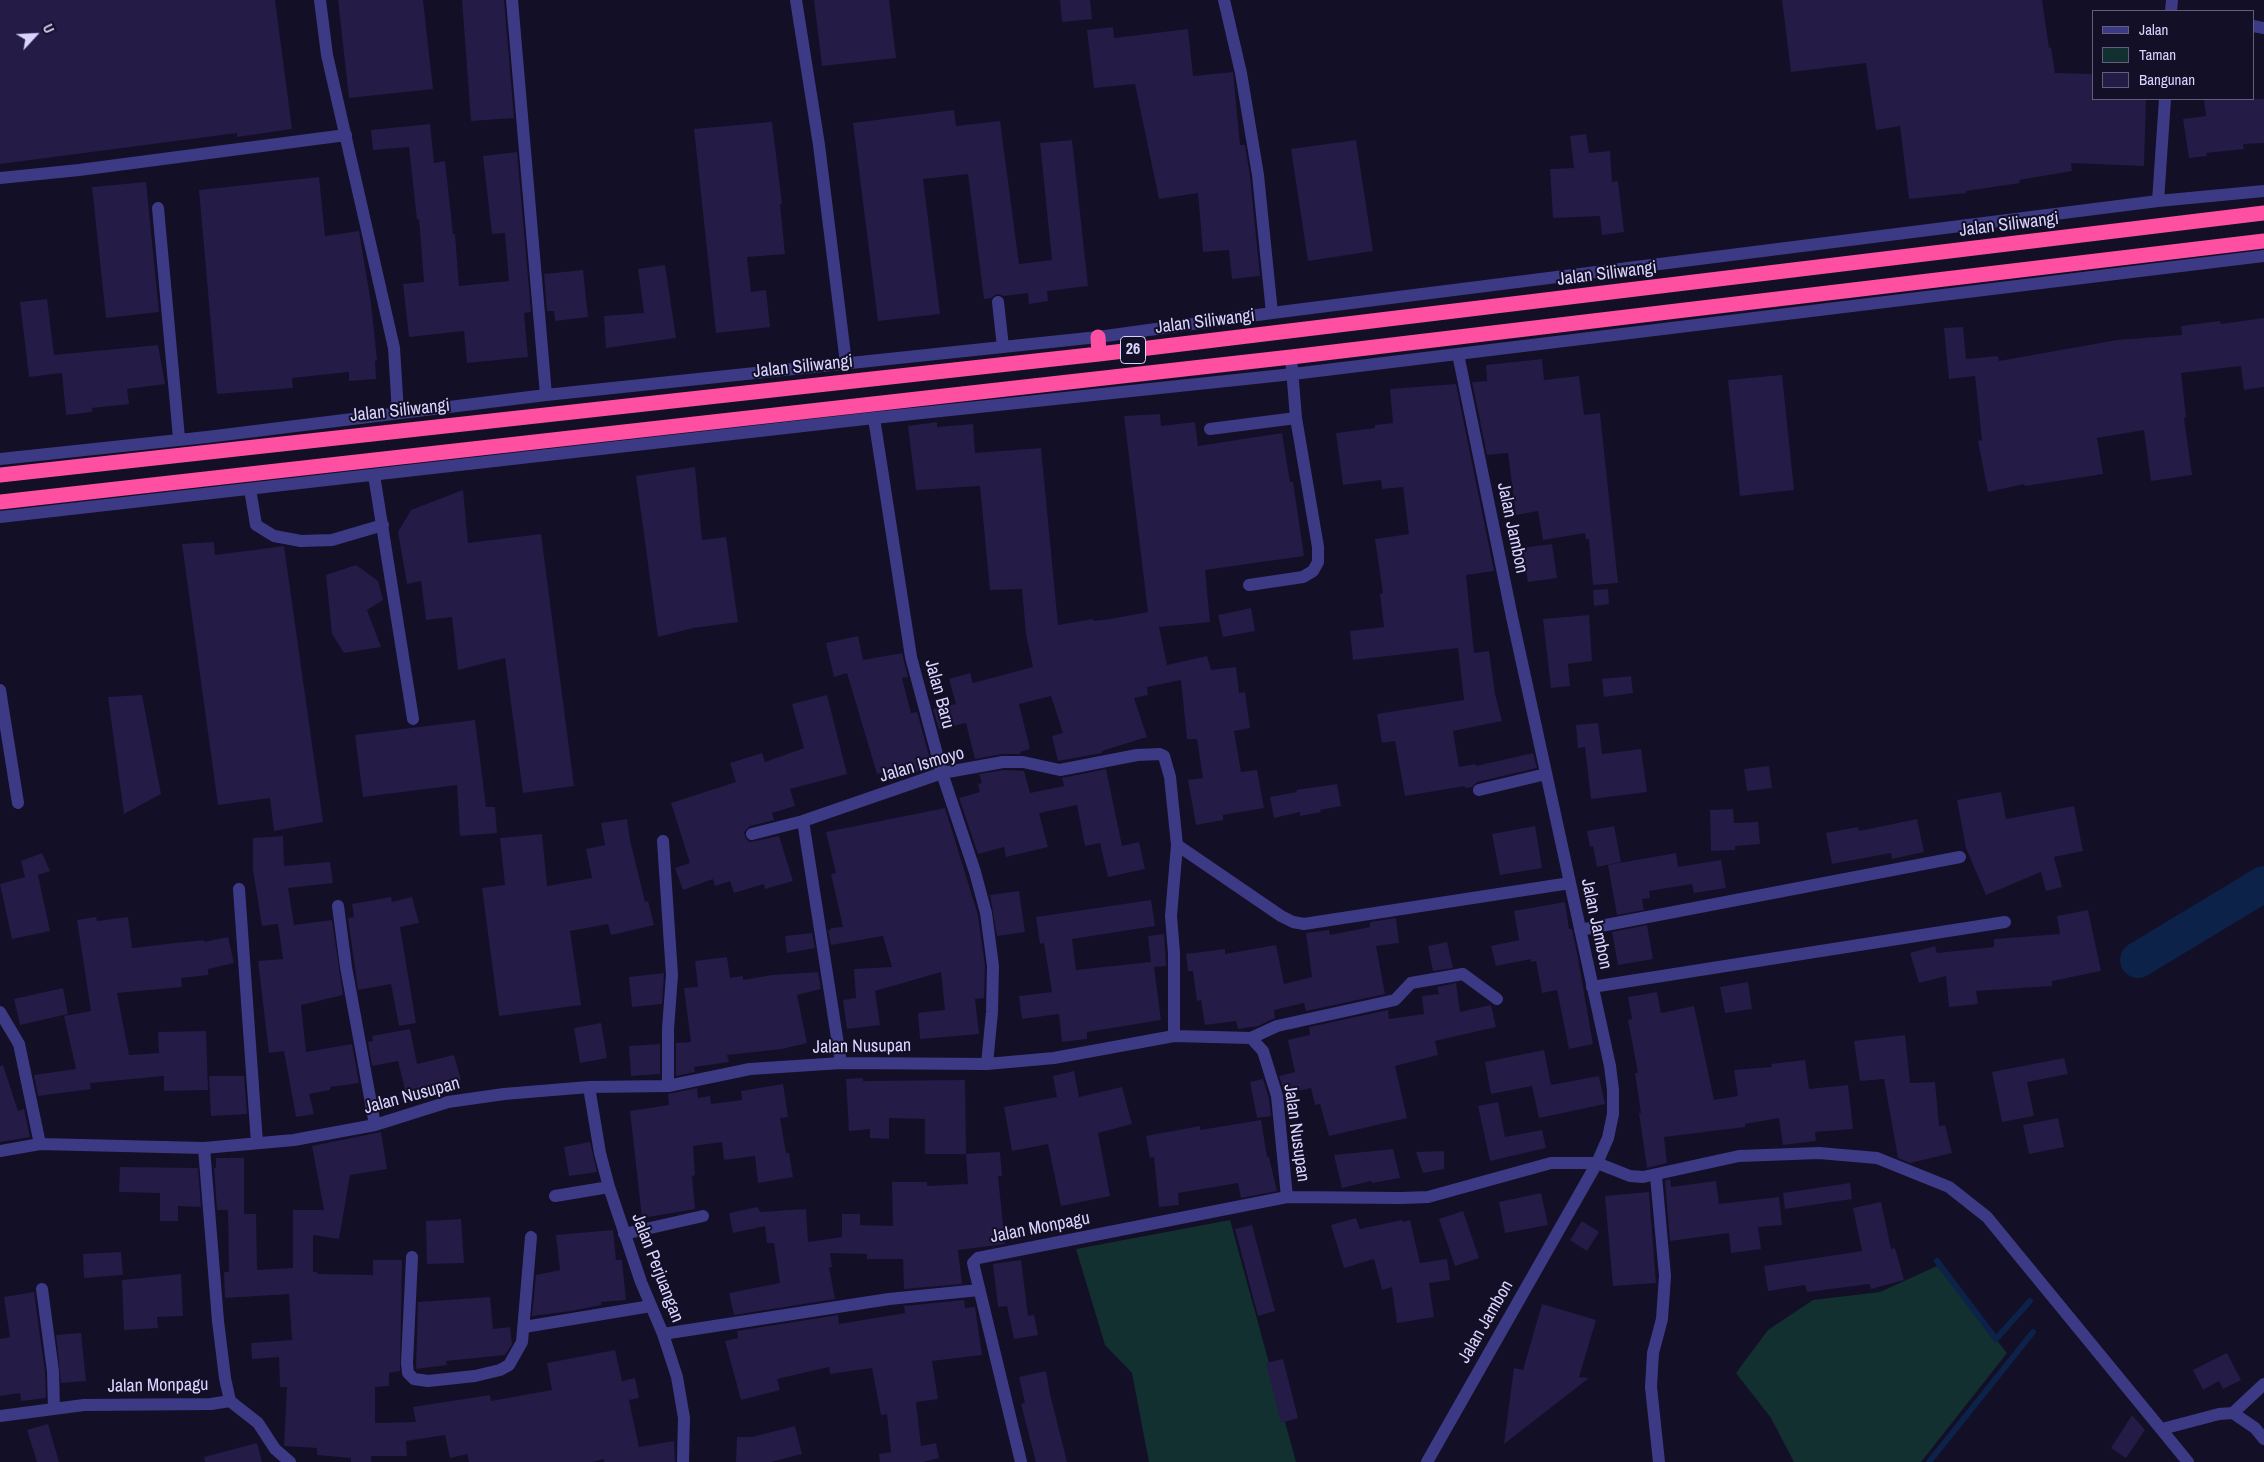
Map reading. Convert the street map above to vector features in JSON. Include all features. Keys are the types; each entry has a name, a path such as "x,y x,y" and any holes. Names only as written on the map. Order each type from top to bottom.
{"highway":[{"name":"Jalan Siliwangi","path":"0,475 208,444 1099,354 2264,213"},
{"name":"26","path":"0,502 1291,357 2264,241"},
{"path":"1098,337 1099,354"}],"street":[{"path":"320,0 327,55 394,348 398,413"},
{"path":"512,0 546,396"},
{"path":"796,0 818,145 846,363"},
{"path":"1224,0 1241,73 1258,175 1272,312"},
{"path":"2158,202 2165,100"},
{"path":"0,178 79,170 346,135"},
{"path":"0,459 179,438 208,444 398,413 1098,337 1272,312 2158,202 2264,191"},
{"path":"158,208 179,438"},
{"path":"0,517 874,418 1293,374 2264,256"},
{"path":"998,302 1003,347"},
{"name":"Jalan Jambon","path":"1427,1462 1597,1163 1608,1138 1613,1090 1458,354"},
{"path":"1249,585 1303,577 1313,571 1318,562 1318,547 1296,418 1291,357"},
{"name":"Jalan Baru","path":"874,418 908,641 942,773 975,872 986,912 994,966 987,1064"},
{"path":"1210,429 1296,418"},
{"path":"374,475 413,719"},
{"path":"250,489 256,525 274,536 301,540 332,540 383,525"},
{"path":"0,690 18,803"},
{"name":"Jalan Ismoyo","path":"752,834 803,821 942,773 1010,762 1023,762 1060,770 1137,755 1160,754 1164,756 1170,777 1177,845 1171,916 1174,953 1174,1036"},
{"path":"1479,790 1546,774"},
{"path":"803,821 841,1063"},
{"path":"663,841 672,975 668,1029 668,1086"},
{"path":"1177,845 1281,916 1293,922 1304,924 1570,883"},
{"path":"1580,930 1960,857"},
{"path":"238,889 257,1143"},
{"path":"338,906 346,968 375,1125"},
{"path":"1592,987 2005,922"},
{"path":"1251,1038 1277,1026 1395,1000 1412,983 1463,974 1497,1000"},
{"path":"0,1012 19,1044 40,1144"},
{"name":"Jalan Nusupan","path":"0,1151 40,1144 204,1148 294,1140 375,1125 448,1102 504,1094 589,1087 668,1086 750,1070 841,1063 987,1064 1054,1058 1174,1036 1251,1038 1263,1051 1277,1096 1287,1197 1428,1197 1551,1163 1597,1163"},
{"name":"Jalan Perjuangan","path":"589,1087 600,1153 609,1187 624,1234 663,1334 682,1396 684,1418 682,1462"},
{"path":"204,1148 218,1321 224,1378 230,1401"},
{"path":"1597,1163 1630,1176 1656,1176 1686,1167 1739,1156 1819,1153 1877,1158 1949,1187 1987,1217 2188,1462"},
{"path":"1656,1176 1664,1276 1662,1319 1653,1353 1651,1387 1659,1462"},
{"path":"555,1196 609,1187"},
{"name":"Jalan Monpagu","path":"1021,1462 973,1263 978,1258 1287,1197"},
{"path":"624,1234 703,1216"},
{"path":"412,1257 408,1373 414,1378 428,1381 475,1376 500,1370 509,1365 522,1342 531,1237"},
{"path":"42,1289 54,1371 54,1409"},
{"path":"663,1334 889,1299 979,1290"},
{"path":"524,1327 651,1306"},
{"path":"2233,1413 2264,1384"},
{"name":"Jalan Monpagu","path":"0,1416 84,1405 211,1404 230,1401 258,1423 275,1449 290,1462"},
{"path":"2162,1429 2219,1414 2233,1413 2255,1428 2264,1439"}],"green space":[{"path":"1230,1220 1296,1462 1149,1462 1132,1373 1105,1345 1076,1249"},
{"path":"1937,1266 2007,1353 1921,1462 1794,1462 1771,1418 1736,1373 1768,1330 1813,1300 1880,1292"}],"building":[{"path":"0,0 275,0 292,129 237,137 237,133 0,164"},
{"path":"338,0 423,0 433,89 349,98"},
{"path":"462,0 504,0 514,118 471,121"},
{"path":"814,0 889,0 896,58 822,66"},
{"path":"1060,0 1090,0 1092,19 1062,22"},
{"path":"1782,0 2042,0 2049,48 2051,47 2055,73 2092,74 2092,100 2146,100 2144,166 2071,163 2072,171 2019,180 2020,183 1966,191 1966,193 1909,199 1900,126 1876,130 1866,63 1791,72"},
{"path":"1113,27 1114,38 1188,29 1193,76 1233,72 1240,145 1245,145 1250,176 1260,276 1232,279 1229,250 1203,252 1198,193 1159,199 1135,84 1094,88 1087,30"},
{"path":"2264,99 2264,143 2243,144 2244,149 2206,153 2207,156 2189,158 2183,119 2206,116 2204,100"},
{"path":"954,110 956,126 1000,121 1019,264 1052,260 1040,143 1072,140 1088,286 1047,291 1048,301 1029,304 1028,293 1004,296 997,294 991,298 984,299 968,174 923,179 940,314 878,321 853,123"},
{"path":"772,122 782,204 780,204 785,254 747,257 751,292 766,290 770,327 716,333 694,129"},
{"path":"430,124 434,163 445,161 453,234 455,234 459,286 509,281 505,233 492,234 483,156 517,152 531,312 524,313 528,357 467,363 464,331 409,337 403,284 424,282 419,219 417,220 409,147 373,150 371,130"},
{"path":"1586,134 1589,153 1610,151 1612,182 1618,181 1624,232 1602,235 1600,216 1553,218 1550,169 1574,168 1570,136"},
{"path":"1356,140 1373,251 1308,261 1291,149"},
{"path":"319,177 325,236 359,231 371,303 377,360 375,361 376,379 349,381 349,372 292,378 293,388 217,394 199,190"},
{"path":"146,182 159,312 106,318 92,187"},
{"path":"665,265 676,338 606,348 604,316 644,313 638,269"},
{"path":"583,270 588,317 555,321 554,311 547,311 544,274"},
{"path":"47,299 54,355 158,345 165,384 127,389 129,404 92,408 92,412 66,415 62,373 29,377 20,302"},
{"path":"2264,318 2264,387 2244,390 2241,366 2181,373 2186,417 2184,418 2192,475 2151,481 2144,430 2097,438 2103,474 2025,486 2024,484 1988,492 1978,441 1982,440 1975,376 1949,379 1944,328 1963,327 1966,359 1998,356 1999,361 2117,340 2182,335 2181,326 2220,321 2221,324"},
{"path":"1542,359 1544,380 1579,376 1584,415 1600,413 1618,583 1593,585 1589,539 1586,539 1585,533 1543,540 1538,511 1516,515 1508,453 1487,455 1472,382 1487,381 1486,365"},
{"path":"1782,375 1794,490 1740,496 1728,380"},
{"path":"1456,384 1494,571 1466,575 1474,653 1489,651 1495,694 1502,721 1453,731 1459,767 1475,764 1476,766 1533,753 1537,768 1477,782 1472,787 1465,788 1465,786 1405,796 1395,741 1382,743 1377,714 1464,700 1458,648 1353,660 1350,631 1384,627 1380,594 1383,593 1375,539 1409,534 1403,487 1382,489 1381,480 1343,485 1336,433 1375,428 1375,425 1393,423 1390,389"},
{"path":"1160,414 1161,426 1195,422 1198,446 1282,433 1290,482 1293,482 1304,556 1205,570 1210,622 1159,627 1167,665 1207,656 1211,670 1236,667 1239,693 1245,692 1250,728 1234,731 1241,772 1257,770 1264,808 1223,815 1223,820 1196,825 1188,780 1203,778 1197,739 1187,739 1181,680 1147,687 1148,695 1134,698 1147,737 1102,751 1102,753 1058,761 1052,736 1063,733 1051,696 1019,704 1030,749 1020,752 1021,754 1002,754 975,759 966,723 939,729 933,709 956,704 949,679 970,673 973,683 1033,667 1026,634 1022,589 990,590 980,486 916,490 908,426 937,422 937,427 973,424 975,453 1041,448 1058,625 1148,612 1124,416"},
{"path":"695,467 702,540 726,537 738,622 693,628 658,637 636,476"},
{"path":"463,490 468,543 541,534 574,786 523,793 505,658 458,670 452,617 426,620 421,581 407,584 398,532 411,510"},
{"path":"214,542 215,555 284,546 323,822 274,831 270,798 218,805 182,544"},
{"path":"1552,544 1557,578 1528,582 1522,548"},
{"path":"356,565 378,581 383,600 367,610 381,647 344,653 332,634 326,575"},
{"path":"1608,589 1609,604 1594,606 1593,590"},
{"path":"1251,608 1255,631 1223,637 1218,615"},
{"path":"1589,615 1592,661 1568,664 1570,686 1551,688 1543,619"},
{"path":"858,636 863,660 902,653 908,677 902,678 907,698 911,713 917,712 932,766 916,772 913,763 877,774 847,673 834,677 826,643"},
{"path":"1631,676 1633,693 1604,697 1602,679"},
{"path":"142,695 161,794 124,814 108,697"},
{"path":"827,695 847,774 790,789 795,806 772,813 774,820 750,826 744,832 746,839 750,842 779,836 793,881 765,889 764,884 734,893 730,881 715,886 713,879 683,890 675,868 690,863 671,803 736,782 730,763 762,753 765,762 804,748 792,704"},
{"path":"475,720 486,807 495,807 497,833 460,836 457,785 363,797 355,735"},
{"path":"1598,723 1602,754 1641,749 1647,792 1591,799 1585,747 1578,748 1576,725"},
{"path":"1769,766 1772,788 1747,791 1744,769"},
{"path":"1106,769 1122,846 1139,842 1145,869 1108,877 1100,843 1085,846 1077,805 1039,813 1048,847 1006,857 1004,847 978,854 959,798 980,792 978,784 982,783 979,774 1004,770 1024,771 1030,793 1064,786 1062,778"},
{"path":"1337,784 1341,806 1300,816 1300,812 1274,818 1270,797 1297,792 1296,790"},
{"path":"2001,792 2006,819 2074,806 2083,851 2054,857 2062,887 2046,891 2041,872 1986,895 1966,848 1957,800"},
{"path":"945,808 978,915 985,966 984,998 975,999 979,1034 920,1039 918,1013 945,1010 941,972 875,991 880,1025 847,1029 843,1000 856,998 854,969 892,967 883,936 831,945 828,930 843,927 831,874 836,873 826,832"},
{"path":"1733,809 1734,823 1758,822 1760,844 1735,846 1735,850 1711,851 1710,810"},
{"path":"627,819 630,840 645,902 648,901 654,925 611,935 608,924 570,931 581,1005 499,1016 482,888 505,885 500,838 542,834 547,886 592,878 586,849 605,845 601,823"},
{"path":"1917,819 1924,852 1892,859 1891,853 1832,864 1826,833 1858,827 1859,831"},
{"path":"1535,826 1542,868 1500,875 1492,834"},
{"path":"1614,826 1621,862 1597,867 1593,846 1590,847 1587,831"},
{"path":"283,836 284,866 330,862 333,883 288,888 294,925 332,920 343,995 301,1005 306,1052 352,1044 359,1083 330,1087 330,1090 309,1094 314,1114 296,1117 284,1051 269,1053 258,961 283,959 278,924 262,926 253,870 253,838"},
{"path":"42,853 50,871 38,875 50,931 12,939 0,884 25,877 21,861"},
{"path":"1676,853 1678,867 1721,860 1726,888 1694,893 1692,884 1649,891 1650,898 1642,899 1644,910 1617,915 1608,865"},
{"path":"1019,891 1025,932 997,936 990,895"},
{"path":"391,897 392,902 412,897 419,923 400,927 416,1023 399,1026 391,984 358,990 348,918 354,917 352,904"},
{"path":"1151,900 1155,926 1072,939 1076,970 1151,962 1148,936 1164,934 1166,966 1154,967 1161,1020 1087,1032 1087,1039 1062,1042 1059,1014 1022,1019 1019,996 1052,992 1044,943 1040,944 1036,917"},
{"path":"1565,902 1569,929 1572,929 1577,953 1593,1044 1569,1049 1557,990 1542,993 1536,961 1531,962 1531,959 1496,966 1491,946 1519,940 1514,911"},
{"path":"2088,910 2101,971 2052,981 2052,986 1976,991 1978,1004 1949,1007 1946,976 1919,983 1910,953 1935,946 1937,953 1994,947 1994,939 2060,934 2057,916"},
{"path":"96,917 97,921 128,917 132,948 204,940 204,942 228,937 234,963 208,969 208,975 181,978 182,987 117,993 129,1055 159,1053 158,1032 206,1031 208,1090 164,1091 164,1076 90,1083 91,1089 38,1096 34,1075 76,1069 64,1016 91,1011 77,920"},
{"path":"1396,918 1399,943 1376,946 1385,994 1306,1011 1304,1003 1274,1010 1275,1018 1258,1026 1238,1029 1236,1021 1205,1025 1201,1000 1197,1001 1193,971 1188,971 1186,954 1225,949 1225,954 1276,945 1284,984 1312,977 1306,933 1329,930 1330,935 1370,927 1370,922"},
{"path":"1647,925 1653,959 1618,965 1612,932"},
{"path":"812,933 815,948 787,953 785,936"},
{"path":"1447,942 1453,968 1433,971 1428,946"},
{"path":"727,957 730,978 743,976 743,980 772,975 818,972 821,989 797,995 807,1043 782,1049 727,1055 729,1062 694,1067 695,1072 676,1076 676,1043 691,1042 684,988 698,987 695,961"},
{"path":"664,973 662,1004 632,1007 629,977"},
{"path":"1748,982 1752,1009 1725,1013 1720,987"},
{"path":"1456,983 1460,1012 1491,1005 1496,1027 1435,1041 1438,1055 1395,1066 1407,1118 1329,1136 1320,1104 1315,1105 1311,1088 1285,1094 1279,1076 1295,1072 1288,1040 1310,1035 1309,1027 1388,1010 1389,1019 1424,1014 1422,996 1439,994 1437,987"},
{"path":"63,988 68,1014 20,1025 14,999"},
{"path":"1657,992 1661,1013 1694,1006 1714,1100 1738,1096 1734,1070 1772,1067 1771,1064 1805,1060 1809,1089 1848,1085 1853,1129 1815,1132 1816,1141 1783,1145 1779,1118 1745,1124 1745,1127 1664,1137 1667,1163 1647,1168 1635,1073 1638,1073 1628,1020 1632,1019 1628,997"},
{"path":"601,1023 607,1058 580,1063 574,1028"},
{"path":"410,1029 417,1064 454,1055 461,1080 406,1094 398,1061 372,1066 368,1042 373,1041 372,1036"},
{"path":"1905,1035 1910,1083 1935,1082 1939,1126 1945,1125 1952,1153 1910,1163 1898,1158 1884,1079 1860,1081 1854,1041"},
{"path":"660,1044 660,1074 631,1076 629,1046"},
{"path":"1544,1050 1551,1085 1599,1076 1605,1104 1539,1118 1532,1086 1491,1094 1485,1062"},
{"path":"2064,1058 2068,1074 2027,1082 2034,1116 2002,1122 1992,1072"},
{"path":"3,1065 18,1111 24,1109 30,1137 0,1142 0,1066"},
{"path":"1074,1071 1079,1097 1122,1087 1132,1124 1098,1133 1110,1196 1061,1206 1048,1144 1012,1151 1004,1107 1057,1097 1053,1076"},
{"path":"209,1076 244,1076 247,1114 211,1116"},
{"path":"863,1078 863,1081 965,1080 966,1154 925,1154 925,1119 889,1118 889,1139 870,1138 870,1129 849,1131 846,1079"},
{"path":"1263,1079 1269,1098 1271,1116 1257,1118 1250,1082"},
{"path":"783,1084 788,1117 780,1118 786,1153 789,1153 793,1177 758,1183 755,1156 724,1160 722,1142 693,1146 695,1175 692,1176 695,1209 642,1218 630,1111 669,1105 668,1094 697,1088 698,1098 710,1096 711,1104 742,1100 741,1091"},
{"path":"1498,1102 1505,1137 1542,1130 1546,1148 1490,1161 1478,1106"},
{"path":"2058,1118 2064,1147 2029,1154 2023,1125"},
{"path":"1261,1120 1267,1157 1269,1157 1277,1191 1241,1198 1238,1183 1178,1193 1179,1205 1159,1207 1154,1157 1150,1158 1146,1136 1200,1126 1200,1130"},
{"path":"381,1132 387,1169 350,1175 339,1239 313,1235 313,1272 317,1272 317,1274 373,1275 373,1260 402,1260 400,1371 389,1373 389,1386 375,1387 375,1423 416,1422 413,1407 490,1395 491,1401 552,1390 547,1363 615,1350 622,1381 635,1378 639,1398 629,1400 639,1447 674,1441 675,1462 604,1462 604,1459 592,1462 469,1462 467,1454 450,1458 445,1435 406,1441 407,1456 371,1456 371,1462 351,1462 351,1458 317,1455 317,1448 284,1446 287,1387 280,1387 279,1357 252,1359 251,1343 292,1340 289,1294 225,1298 224,1272 229,1272 228,1210 217,1210 214,1168 216,1168 216,1158 244,1158 244,1214 256,1214 257,1270 293,1268 293,1210 324,1210 312,1146"},
{"path":"590,1142 597,1172 569,1176 564,1147"},
{"path":"1393,1149 1400,1178 1372,1183 1371,1181 1342,1188 1334,1155"},
{"path":"1444,1151 1444,1169 1423,1173 1416,1152"},
{"path":"1000,1152 1002,1176 998,1176 1005,1244 958,1250 962,1284 904,1289 903,1259 867,1259 867,1254 830,1253 832,1267 829,1267 835,1299 734,1315 729,1293 780,1283 774,1243 767,1243 765,1226 733,1233 729,1213 758,1207 760,1212 806,1209 808,1242 842,1237 842,1214 860,1214 860,1225 893,1226 892,1182 927,1182 927,1186 968,1184 966,1154"},
{"path":"120,1167 198,1168 201,1207 178,1206 178,1221 160,1221 160,1193 119,1192"},
{"path":"1670,1179 1671,1187 1716,1181 1719,1204 1779,1197 1782,1225 1758,1227 1761,1249 1731,1253 1729,1233 1670,1241 1665,1181"},
{"path":"1850,1183 1852,1199 1785,1209 1783,1193"},
{"path":"1649,1192 1656,1283 1613,1286 1605,1196"},
{"path":"1541,1193 1548,1225 1505,1233 1499,1202"},
{"path":"1881,1202 1891,1249 1895,1248 1904,1280 1871,1289 1870,1284 1807,1292 1805,1285 1768,1291 1764,1266 1862,1251 1853,1208"},
{"path":"1463,1211 1479,1258 1455,1266 1439,1219"},
{"path":"1356,1218 1360,1229 1410,1220 1420,1263 1447,1259 1450,1280 1429,1283 1434,1317 1397,1323 1392,1287 1382,1290 1374,1259 1344,1268 1331,1225"},
{"path":"461,1219 464,1263 427,1264 426,1221"},
{"path":"1582,1221 1599,1232 1587,1251 1570,1240"},
{"path":"1252,1225 1275,1311 1258,1316 1235,1229"},
{"path":"613,1230 616,1260 622,1260 626,1300 601,1302 601,1305 532,1316 536,1275 560,1270 556,1235"},
{"path":"121,1252 123,1275 84,1278 83,1254"},
{"path":"1021,1260 1028,1316 1034,1315 1038,1335 1014,1339 1007,1306 998,1307 993,1264"},
{"path":"181,1274 183,1316 157,1317 158,1328 124,1330 122,1280"},
{"path":"34,1292 45,1372 46,1398 21,1401 20,1393 0,1396 0,1339 10,1337 4,1297"},
{"path":"490,1297 493,1329 510,1327 512,1344 505,1355 446,1361 447,1365 416,1369 418,1302"},
{"path":"964,1300 965,1308 975,1307 982,1355 932,1361 938,1399 916,1402 921,1446 936,1443 939,1458 923,1462 880,1462 879,1454 891,1452 887,1414 881,1415 872,1368 830,1374 829,1367 777,1379 780,1390 741,1400 725,1341 738,1338 737,1331 838,1315 839,1324 905,1313 904,1306"},
{"path":"1542,1304 1596,1320 1579,1377 1589,1378 1504,1444 1514,1368 1523,1370"},
{"path":"81,1333 86,1381 61,1383 56,1335"},
{"path":"2227,1353 2241,1380 2223,1389 2219,1381 2203,1390 2193,1370"},
{"path":"1283,1359 1298,1418 1281,1423 1266,1363"},
{"path":"1046,1371 1067,1462 1036,1462 1021,1404 1025,1403 1019,1377"},
{"path":"2132,1415 2145,1430 2126,1458 2111,1448"},
{"path":"48,1424 59,1462 37,1462 27,1430"},
{"path":"795,1426 802,1454 771,1462 736,1462 737,1437 752,1437"},
{"path":"257,1443 262,1462 205,1462 204,1457"}],"waterway":[{"path":"2138,960 2264,884"},
{"path":"1937,1261 1996,1339 2030,1301"},
{"path":"1929,1462 2033,1332"}]}
